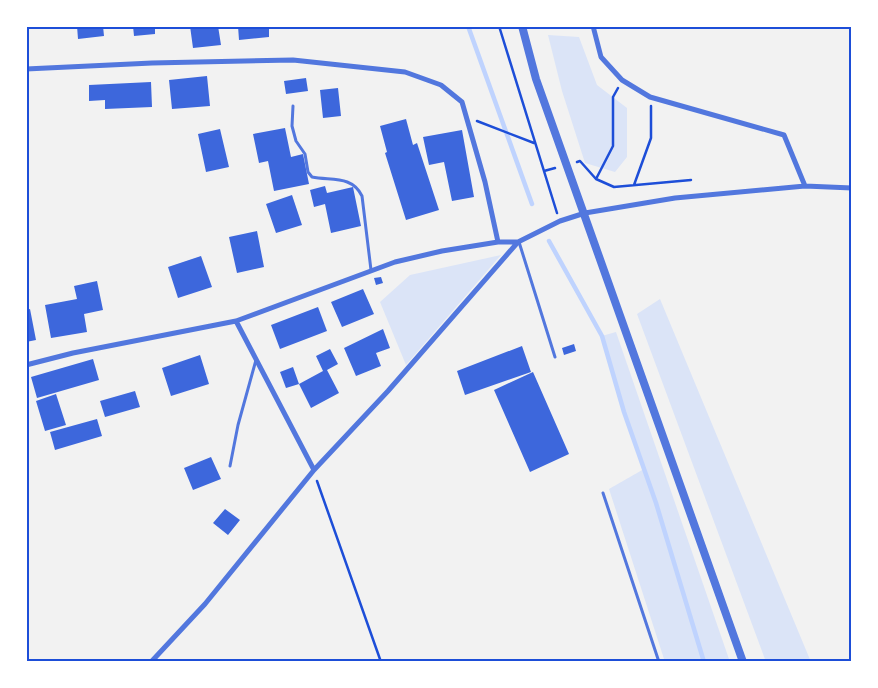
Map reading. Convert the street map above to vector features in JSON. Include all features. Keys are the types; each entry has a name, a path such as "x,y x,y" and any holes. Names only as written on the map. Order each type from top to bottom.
{"street":[{"path":"522,26 536,79 743,662"},
{"path":"593,26 601,57 622,80 650,97 784,135 806,186"},
{"path":"26,70 152,63 293,60 405,72 441,84 462,102 498,242"},
{"path":"151,662 205,604 314,470 388,391 518,242 560,221 585,213 676,198 806,186 852,188"},
{"path":"26,365 73,353 236,321 371,270 414,257 498,242 518,242"},
{"path":"236,321 314,470"}],"lane":[{"path":"293,106 292,126 296,141 305,154 308,172 312,177 347,181 357,186 362,196 371,270"},
{"path":"518,242 555,357"},
{"path":"230,466 238,425 256,359"},
{"path":"604,493 659,662"}],"path":[{"path":"499,26 560,221"},
{"path":"596,179 613,146 613,97 622,80"},
{"path":"634,185 651,138 650,97"},
{"path":"465,116 534,142"},
{"path":"543,171 580,161 596,179 614,187 690,180"},
{"path":"314,470 381,662"}],"shaded area":[{"path":"548,35 579,37 597,85 627,108 627,157 615,172 585,163 562,91"},
{"path":"501,255 406,365 380,302 410,275"},
{"path":"660,299 811,662 766,662 637,314"},
{"path":"616,332 730,662 665,662 609,489 644,469 624,412 602,336"}],"building":[{"path":"77,26 103,26 104,36 78,39"},
{"path":"133,26 160,27 155,28 155,34 134,36"},
{"path":"190,26 218,26 221,45 193,48"},
{"path":"238,26 285,26 286,28 269,29 269,37 239,40"},
{"path":"207,76 210,106 172,109 169,80"},
{"path":"306,78 308,91 286,94 284,81"},
{"path":"151,82 152,107 105,109 105,100 89,101 89,85"},
{"path":"338,88 341,116 323,118 320,90"},
{"path":"406,119 413,145 417,143 439,210 406,220 385,153 387,152 380,126"},
{"path":"285,128 291,157 303,154 309,184 274,191 268,161 259,163 253,134"},
{"path":"220,129 229,167 206,172 198,134"},
{"path":"462,130 474,197 452,201 444,162 429,165 423,137"},
{"path":"325,186 327,193 353,187 361,226 331,233 325,204 314,207 310,190"},
{"path":"292,195 302,225 276,233 266,204"},
{"path":"257,231 264,267 237,273 229,237"},
{"path":"201,256 212,287 178,298 168,267"},
{"path":"381,277 383,283 376,285 374,278"},
{"path":"97,281 103,310 84,314 87,332 51,338 45,305 77,299 74,286"},
{"path":"363,289 374,314 342,327 331,302"},
{"path":"318,307 327,331 280,349 271,325"},
{"path":"30,309 36,340 26,342 26,310"},
{"path":"383,329 390,348 376,353 381,366 356,376 344,348"},
{"path":"574,344 576,351 564,355 562,348"},
{"path":"522,346 531,372 465,395 457,371"},
{"path":"330,349 338,364 327,370 339,393 311,408 299,384 323,371 316,356"},
{"path":"200,355 209,384 171,396 162,368"},
{"path":"93,359 99,380 37,398 31,377"},
{"path":"293,367 299,384 286,388 280,372"},
{"path":"533,372 569,454 530,472 494,390"},
{"path":"135,391 140,407 105,417 100,401"},
{"path":"56,394 66,425 45,431 36,401"},
{"path":"97,419 102,436 55,450 50,432"},
{"path":"211,457 221,479 193,490 184,468"},
{"path":"225,509 240,520 228,535 213,523"}],"waterway":[{"path":"468,26 532,204"},
{"path":"549,241 602,336 624,412 656,503 704,662"}]}
